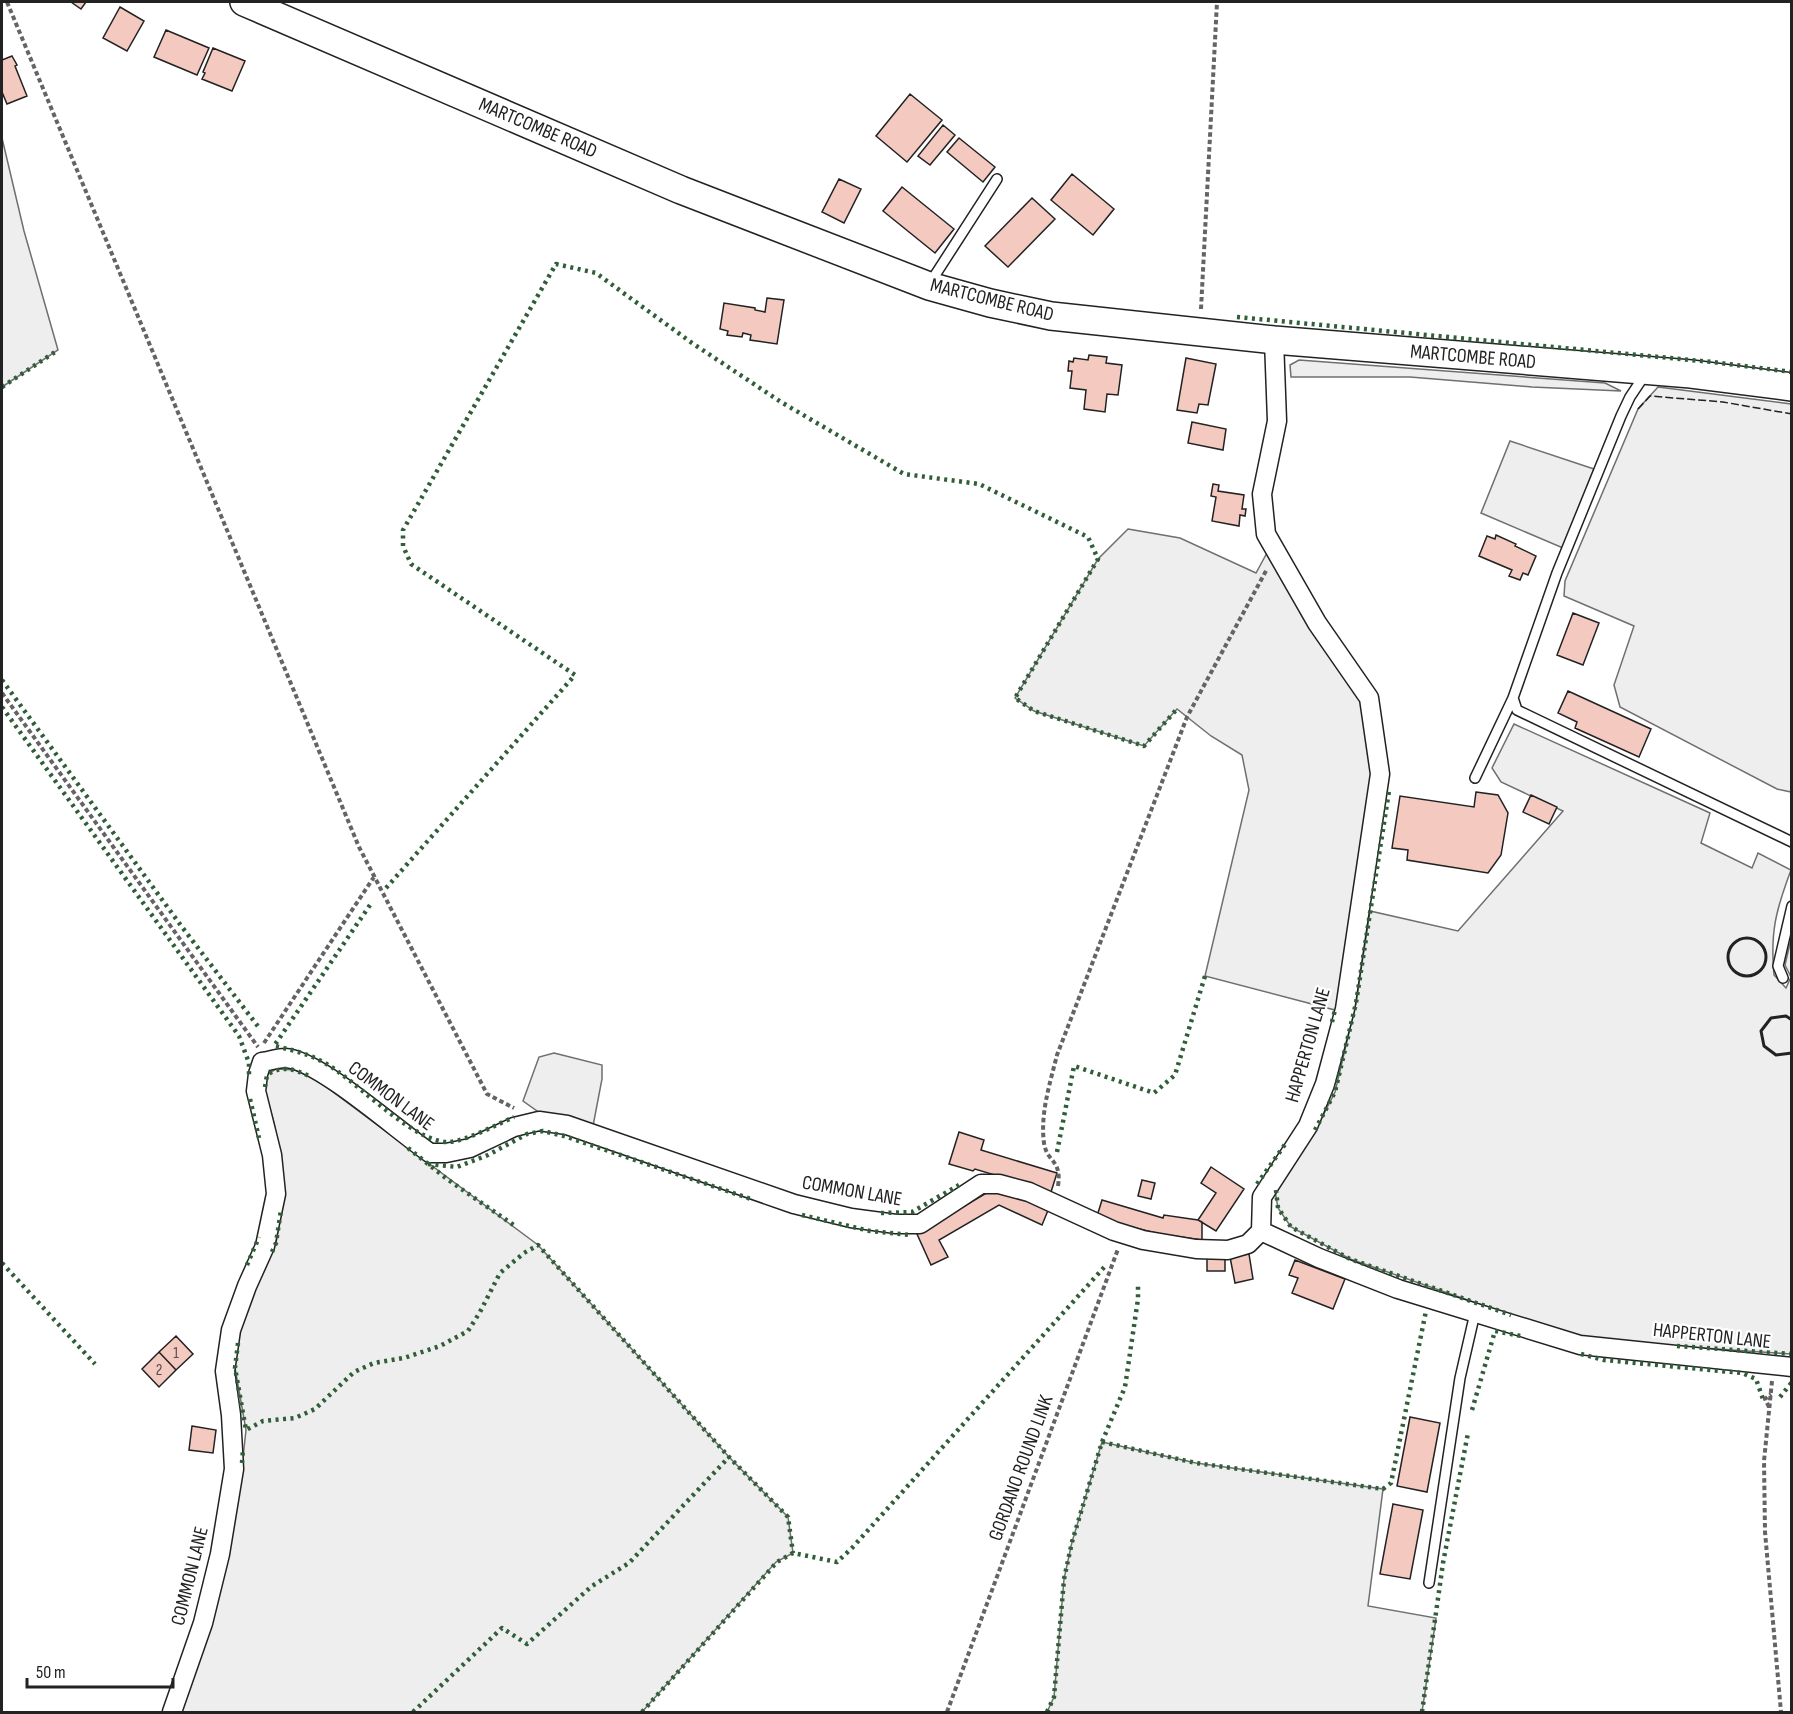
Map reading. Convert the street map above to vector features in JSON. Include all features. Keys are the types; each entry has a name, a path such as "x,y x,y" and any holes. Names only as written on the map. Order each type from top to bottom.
{"main road":[{"name":"MARTCOMBE ROAD","path":"244,2 681,190 929,285 990,303 1051,316 1274,340 1692,374 1791,387"}],"street":[{"name":"HAPPERTON LANE","path":"1274,340 1277,421 1262,494 1266,534 1317,623 1369,698 1380,774 1342,1020 1325,1084 1308,1126 1262,1197 1261,1231 1319,1258 1388,1285 1580,1345 1791,1367"},
{"name":"COMMON LANE","path":"172,1713 203,1623 220,1554 234,1469 231,1415 225,1371 231,1330 265,1246 276,1194 272,1155 256,1091 261,1055 304,1063 335,1082 430,1153 446,1153 470,1148 514,1127 538,1121 567,1125 794,1204 851,1218 896,1224 921,1224 981,1184 999,1184 1029,1192 1124,1234 1143,1240 1196,1249 1228,1250 1248,1244 1261,1231"}],"lane":[{"path":"929,285 997,179"},
{"path":"1475,778 1513,698 1557,573 1621,416 1630,396 1647,371"},
{"path":"1513,698 1517,710 1791,842"},
{"path":"1783,978 1778,966 1791,906"},
{"path":"1429,1583 1460,1378 1475,1313"}],"path":[{"path":"7,2 354,836 487,1094 538,1121"},
{"path":"1199,332 1218,2"},
{"path":"1056,1204 1060,1170 1044,1146 1044,1113 1056,1055 1187,717 1276,553"},
{"path":"2,693 261,1055 375,876"},
{"name":"GORDANO ROUND LINK","path":"947,1713 1124,1234"},
{"path":"1771,1394 1766,1399 1769,1408 1764,1461 1765,1532 1781,1713"}],"shaded area":[{"path":"2,138 24,231 58,350 2,387"},
{"path":"1299,360 1605,383 1621,391 1532,387 1410,377 1291,377 1290,365"},
{"path":"1658,387 1791,404 1791,792 1777,789 1620,707 1614,685 1634,626 1564,596 1565,581 1638,409"},
{"path":"1510,441 1594,469 1563,548 1481,513"},
{"path":"1128,529 1180,538 1256,573 1268,551 1314,635 1361,700 1373,773 1341,998 1335,1010 1205,976 1249,790 1242,755 1211,736 1177,709 1144,746 1034,711 1015,698 1098,559"},
{"path":"1514,724 1710,813 1701,843 1752,868 1758,853 1791,870 1775,921 1773,946 1774,975 1786,988 1791,977 1791,1354 1583,1340 1350,1259 1291,1227 1278,1208 1275,1191 1317,1127 1335,1092 1356,1003 1370,911 1458,931 1563,811 1501,782 1492,768"},
{"path":"1791,939 1791,977 1785,965"},
{"path":"554,1053 602,1065 602,1079 593,1126 540,1113 523,1101 539,1057"},
{"path":"276,1069 295,1070 317,1080 538,1245 729,1457 788,1517 793,1553 776,1562 642,1712 179,1712 241,1475 246,1430 235,1368 241,1320 255,1284 276,1243 283,1200 281,1160 265,1092 267,1075"},
{"path":"1102,1442 1196,1463 1383,1489 1368,1606 1436,1618 1422,1712 1047,1712 1054,1697 1064,1579 1072,1542"}],"building":[{"path":"71,2 86,2 81,9"},
{"path":"120,7 144,21 127,51 103,38"},
{"path":"166,30 209,48 197,75 154,57"},
{"path":"213,48 245,61 232,91 202,79"},
{"path":"12,56 27,96 7,104 2,92 2,60"},
{"path":"910,94 942,120 907,162 876,136"},
{"path":"943,125 955,135 930,165 918,156"},
{"path":"959,138 995,167 983,182 947,152"},
{"path":"1072,174 1114,209 1093,235 1051,200"},
{"path":"839,179 861,189 844,223 822,212"},
{"path":"902,187 954,229 935,253 883,211"},
{"path":"1032,198 1055,219 1008,267 985,246"},
{"path":"767,298 784,300 777,344 750,340 751,335 743,333 742,337 727,335 728,331 720,329 724,303 765,312"},
{"path":"1089,355 1107,357 1106,363 1122,365 1118,395 1107,394 1105,412 1084,409 1086,390 1070,388 1072,371 1068,371 1069,361 1073,362 1074,358 1088,360"},
{"path":"1186,358 1216,364 1208,405 1199,404 1197,413 1177,410"},
{"path":"1192,422 1226,429 1223,450 1188,443"},
{"path":"1213,484 1219,485 1218,491 1244,495 1242,509 1246,509 1245,516 1240,515 1239,526 1212,521 1216,497 1211,496"},
{"path":"1496,535 1536,556 1528,575 1523,573 1520,580 1509,576 1512,570 1479,556 1487,536 1495,539"},
{"path":"1573,613 1599,623 1583,665 1557,655"},
{"path":"1568,691 1651,729 1639,757 1575,728 1577,722 1558,713"},
{"path":"1476,792 1498,795 1508,813 1501,855 1488,873 1407,860 1408,850 1392,848 1400,796 1474,807"},
{"path":"1531,795 1557,807 1549,824 1523,812"},
{"path":"959,1132 984,1140 981,1150 1057,1173 1051,1192 975,1169 973,1171 949,1164"},
{"path":"1211,1167 1244,1189 1216,1231 1198,1220 1216,1193 1201,1183"},
{"path":"1142,1180 1155,1183 1151,1199 1138,1196"},
{"path":"1008,1189 1049,1208 1042,1225 999,1205 939,1240 948,1257 931,1265 917,1234 988,1192"},
{"path":"1102,1200 1163,1218 1164,1215 1198,1220 1202,1222 1202,1240 1160,1234 1097,1216"},
{"path":"1249,1254 1253,1279 1235,1283 1230,1257"},
{"path":"1207,1258 1225,1259 1225,1271 1207,1271"},
{"path":"1295,1260 1345,1279 1333,1309 1292,1293 1298,1278 1289,1275"},
{"path":"176,1336 193,1354 176,1370 159,1352"},
{"path":"159,1352 176,1370 159,1387 142,1369"},
{"path":"1410,1417 1440,1423 1427,1492 1397,1486"},
{"path":"192,1426 216,1430 213,1453 189,1450"},
{"path":"1393,1504 1423,1510 1410,1579 1380,1574"}],"hedge":[{"path":"386,888 575,675 411,564 403,546 403,530 556,264 596,273 692,343 781,402 904,474 979,484 1088,537 1098,559 1015,698 1034,711 1144,746 1177,709"},
{"path":"1237,317 1712,362 1792,372"},
{"path":"2,387 58,350"},
{"path":"2,680 182,927 260,1029"},
{"path":"2,707 239,1036 249,1063 249,1076"},
{"path":"1315,1130 1335,1092 1356,1003 1389,791"},
{"path":"370,905 274,1046 322,1061 406,1125 436,1140 449,1142 464,1139 514,1117"},
{"path":"1057,1152 1074,1066 1154,1093 1175,1075 1205,976"},
{"path":"1332,1022 1335,1010"},
{"path":"265,1087 267,1075 278,1070 293,1070 309,1076"},
{"path":"250,1099 259,1138"},
{"path":"428,1164 457,1167 488,1155 527,1134 543,1131 751,1199"},
{"path":"1257,1184 1286,1143"},
{"path":"408,1148 447,1179 515,1226"},
{"path":"881,1213 912,1212 959,1185"},
{"path":"1276,1190 1278,1208 1291,1227 1350,1259 1511,1315"},
{"path":"272,1252 276,1243 281,1210"},
{"path":"802,1215 870,1231 910,1235"},
{"path":"247,1265 259,1237"},
{"path":"238,1343 235,1368 246,1430 263,1421 295,1418 315,1409 354,1372 374,1363 404,1358 440,1346 468,1331 500,1273 524,1253 538,1245 729,1457 788,1517 793,1553"},
{"path":"2,1263 95,1364"},
{"path":"642,1712 777,1562 793,1553 837,1562 852,1548 1107,1264"},
{"path":"1047,1712 1054,1697 1064,1579 1072,1542 1102,1442 1125,1387 1138,1286"},
{"path":"1102,1442 1196,1463 1383,1489 1391,1483 1426,1311"},
{"path":"1472,1410 1495,1331 1521,1336"},
{"path":"1677,1346 1792,1354"},
{"path":"1581,1354 1604,1360 1742,1373 1756,1379 1763,1399"},
{"path":"1780,1397 1792,1382"},
{"path":"1422,1712 1443,1563 1468,1433"},
{"path":"242,1463 243,1449"},
{"path":"413,1712 502,1628 527,1644 592,1586 629,1563 729,1457"}],"fence":[{"path":"1638,409 1650,396 1723,402 1792,414"}],"wall":[{"path":"1747,938 1761,943 1766,957 1761,971 1747,976 1733,971 1728,957 1733,943 1747,938"},
{"path":"1792,1020 1786,1016 1771,1018 1761,1031 1764,1046 1776,1055 1792,1053"}]}
